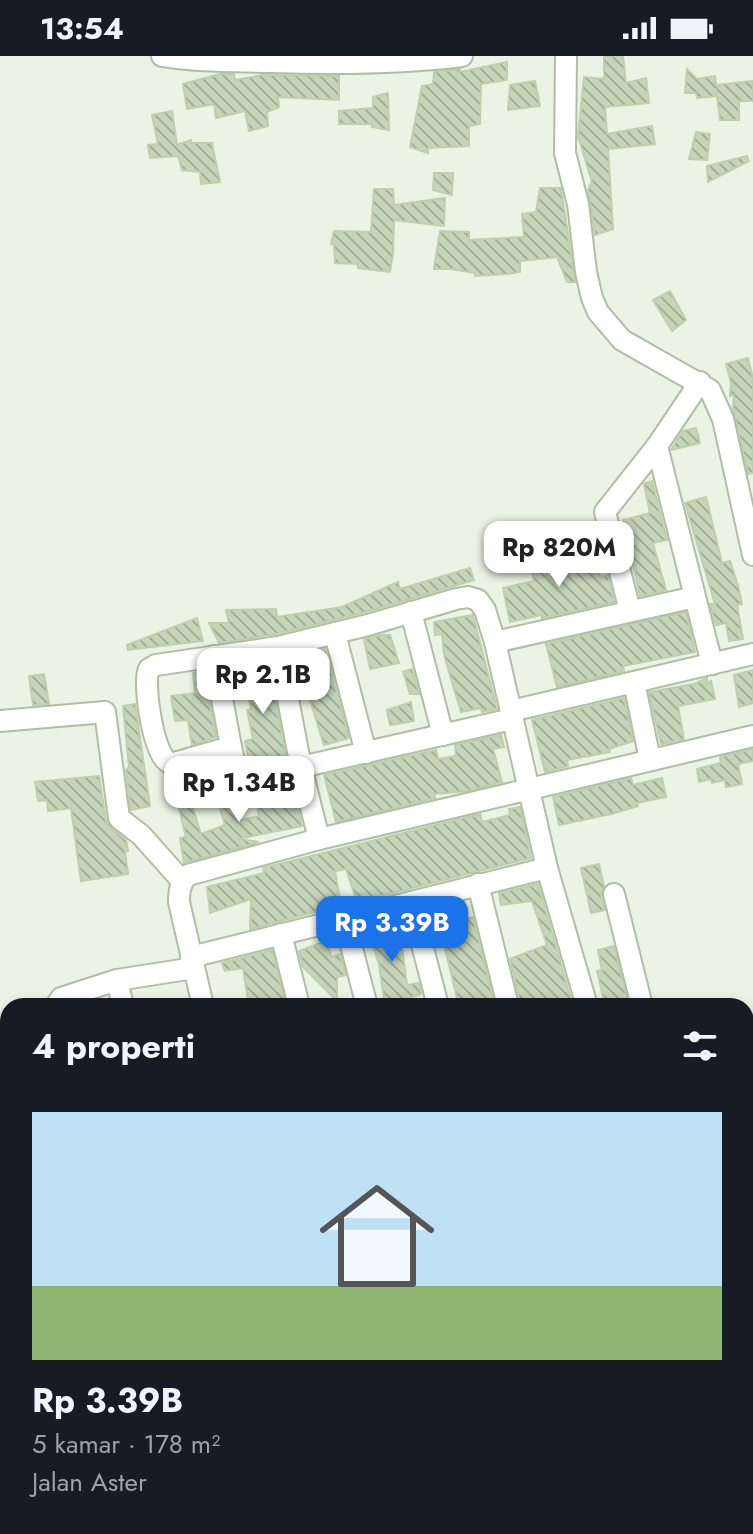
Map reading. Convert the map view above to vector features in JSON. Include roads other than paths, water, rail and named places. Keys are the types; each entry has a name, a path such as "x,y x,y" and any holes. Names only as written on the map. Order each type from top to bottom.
{"street":[{"path":"162,56 195,60 389,64 462,56"},
{"path":"566,56 565,153 578,204 592,298 611,329 622,340 710,390 723,419 753,555"},
{"path":"630,611 605,512 657,446 700,382"},
{"path":"657,446 712,664"},
{"path":"231,747 177,763 166,762 160,753 150,712 145,678 149,669 156,665 278,647 456,599 468,597 478,600 495,642 547,868 585,998"},
{"path":"495,642 695,597"},
{"path":"411,612 443,735"},
{"path":"335,634 366,753"},
{"path":"278,647 301,767 319,839"},
{"path":"178,791 443,735 634,682 753,654"},
{"path":"214,656 236,771 242,778"},
{"path":"634,682 650,760"},
{"path":"0,721 105,712 119,818 141,835 182,881 179,902 201,998"},
{"path":"182,881 197,872 319,839 753,736"},
{"path":"61,998 281,934 547,868"},
{"path":"478,884 506,998"},
{"path":"614,894 640,998"},
{"path":"411,902 436,998"},
{"path":"344,918 365,998"},
{"path":"281,934 297,998"},
{"path":"117,980 121,998"}]}
